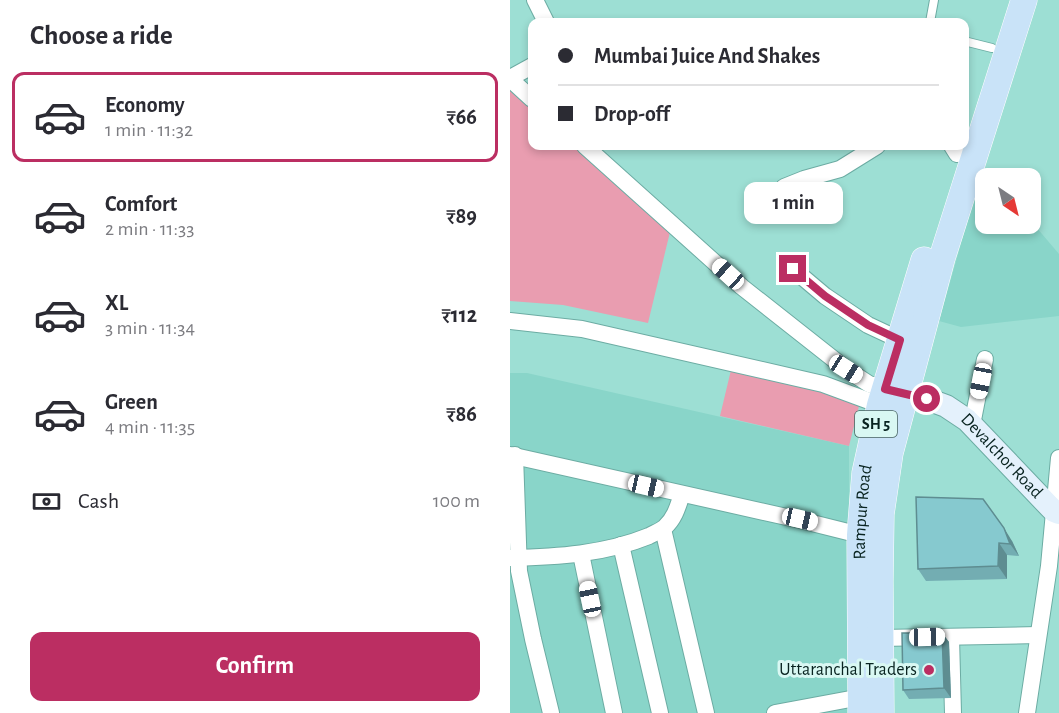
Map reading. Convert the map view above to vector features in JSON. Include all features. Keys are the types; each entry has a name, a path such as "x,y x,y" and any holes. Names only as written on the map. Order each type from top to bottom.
{"main road":[{"name":"SH 5","path":"969,113 1006,0"},
{"path":"880,713 880,638 870,535 881,514 890,453 890,396 942,258 1024,0"},
{"name":"SH 5","path":"890,396 900,340 956,150"},
{"name":"Devalchor Road","path":"890,396 927,399 946,406 972,425 1056,512"},
{"name":"Rampur Road","path":"861,705 870,535"}],"street":[{"path":"535,0 544,18"},
{"path":"528,68 510,79 528,95"},
{"path":"589,150 742,287 846,369 890,396"},
{"path":"784,187 840,169 871,150"},
{"path":"793,269 825,296 868,325 900,340"},
{"path":"510,321 582,328 823,384 890,396"},
{"path":"972,425 985,359"},
{"path":"551,713 519,571 514,558 513,455 870,535"},
{"path":"1027,713 1056,512 1059,458"},
{"path":"514,558 581,554 621,545 663,529 674,516 682,494"},
{"path":"663,529 706,713"},
{"path":"621,545 660,713"},
{"path":"581,554 614,713"},
{"path":"880,638 1038,635"},
{"path":"951,637 953,713"},
{"path":"775,713 861,705"}],"lane":[{"path":"931,18 934,0"},
{"path":"969,42 992,48"}],"shaded area":[{"path":"510,89 528,105 528,150 579,150 670,232 648,323 563,305 510,301"},
{"path":"975,194 975,234 1041,233 1059,254 1059,316 961,327 939,321"},
{"path":"731,370 860,402 849,446 720,416"},
{"path":"510,373 527,373 849,446 850,713 510,713"}],"building":[{"path":"916,497 983,499 1004,528 1010,544 999,543 998,566 918,569"},
{"name":"Uttaranchal Traders","path":"902,633 942,633 944,688 903,690"}],"place":[{"name":"Uttaranchal Traders","path":"929,670"}],"route":[{"path":"793,269 825,296 868,325 900,340 885,389 927,399"}]}
